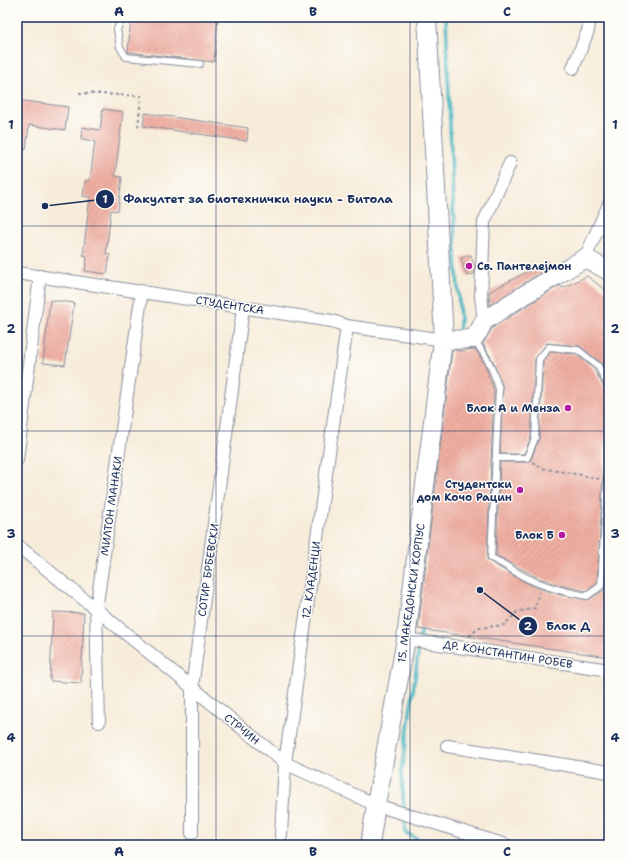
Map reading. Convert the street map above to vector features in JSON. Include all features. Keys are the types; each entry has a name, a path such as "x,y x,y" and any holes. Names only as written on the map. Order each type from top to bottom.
{"street":[{"path":"427,17 444,340 472,339 479,331 484,321 585,258 609,204"},
{"path":"572,68 588,31 590,17"},
{"path":"484,321 481,296 484,222 510,163"},
{"path":"585,258 609,272"},
{"name":"СТУДЕНТСКА","path":"17,273 142,291 332,321 347,326 444,340"},
{"path":"17,460 40,276"},
{"name":"МИЛТОН МАНАКИ","path":"99,722 96,610 142,291"},
{"name":"СОТИР БРБЕВСКИ","path":"192,833 192,688 243,308"},
{"name":"12. КЛАДЕНЦИ","path":"281,835 285,763 347,326"},
{"name":"15. МАКЕДОНСКИ КОРПУС","path":"370,845 406,639 444,340"},
{"name":"СТРЧИН","path":"17,545 285,763 376,805 506,845"},
{"name":"ДР. КОНСТАНТИН РОБЕВ","path":"406,639 609,670"},
{"path":"447,746 609,772"}],"lane":[{"path":"123,17 117,29 120,47 126,57 200,64"},
{"path":"472,339 485,354 492,366 499,389 491,558 503,563 521,575 562,591 587,596 601,586 609,444"},
{"path":"496,458 527,458 535,438 539,359 550,347 578,350 598,366 609,387"}],"path":[{"path":"79,93 140,96 138,128"},
{"path":"541,468 607,481"},
{"path":"450,646 479,628 504,624 517,612 535,608 541,583"}],"building":[{"path":"131,17 218,17 214,62 128,52"},
{"path":"17,100 68,107 65,130 29,125 26,150 17,149"},
{"path":"103,109 123,112 115,176 122,177 118,211 111,210 106,254 110,255 107,274 85,271 87,256 83,255 90,197 83,196 85,181 90,181 95,141 81,139 82,127 100,130"},
{"path":"145,113 248,128 247,141 143,126"},
{"name":"Св. Пантелејмон","path":"471,255 475,268 474,274 467,276 461,258"},
{"path":"547,261 550,267 490,305 489,292"},
{"path":"587,276 609,293 609,377 601,363 580,346 547,343 535,359 531,437 524,454 500,454 503,388 493,361 483,344 492,328 560,285 562,288"},
{"path":"50,300 74,303 65,365 43,363"},
{"path":"475,349 485,365 494,390 487,560 535,587 561,595 588,600 604,590 605,587 609,524 609,657 418,629 452,350 465,351"},
{"path":"551,352 576,354 594,369 605,389 609,391 609,440 605,441 597,584 586,591 538,578 496,555 500,462 527,462 531,460 539,438 543,361"},
{"path":"53,612 84,613 81,683 50,681"}],"waterway":[{"path":"446,17 453,205 460,321 459,335"},
{"path":"422,625 402,772 405,832 428,845"}],"place":[{"name":"Факултет за биотехнички науки - Битола","path":"45,206"},
{"name":"Св. Пантелејмон","path":"469,266"},
{"name":"Блок А и Менза","path":"568,408"},
{"name":"Студентски дом Кочо Рацин","path":"520,490"},
{"name":"Блок Б","path":"562,535"},
{"name":"Блок Д","path":"480,590"}]}
